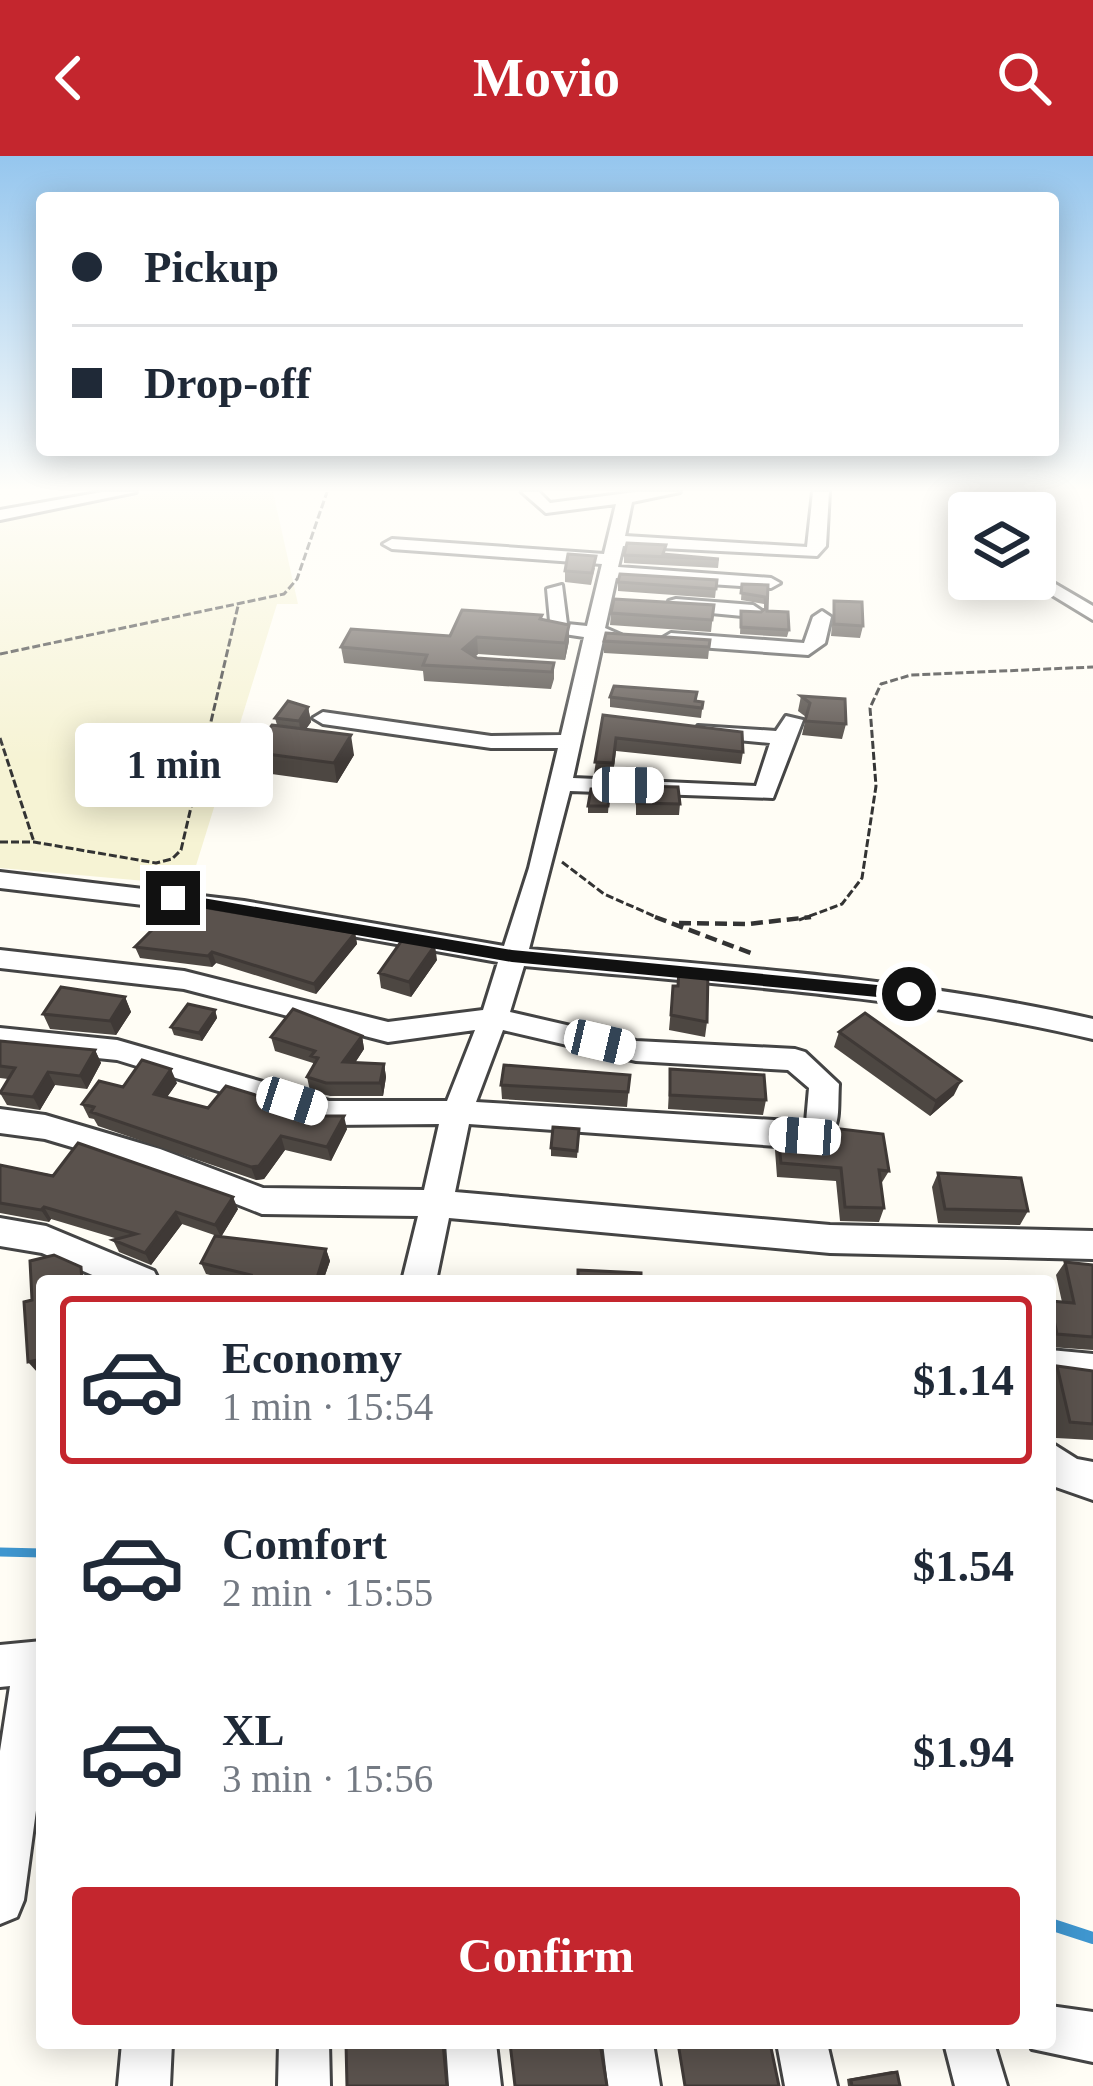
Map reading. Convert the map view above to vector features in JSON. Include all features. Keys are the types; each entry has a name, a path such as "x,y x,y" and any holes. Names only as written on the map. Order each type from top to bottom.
{"street":[{"path":"420,1275 457,1112 494,1018 546,845 562,784 567,741 585,715 574,670 615,600 615,582"},
{"path":"766,582 772,583"},
{"path":"556,589 559,628 596,634 808,649 815,643 822,617"},
{"path":"1056,590 1093,614"},
{"path":"647,603 753,611"},
{"path":"323,718 490,742 567,741"},
{"path":"562,784 765,793 788,729 675,727"},
{"path":"0,880 244,908 512,956 796,981 1002,1008 1093,1029"},
{"path":"0,959 184,980 388,1032 494,1018 636,1051 795,1060 824,1084 821,1128 805,1136 457,1112 329,1113 116,1050 0,1038"},
{"path":"0,1121 45,1127 160,1161 262,1201 434,1203 830,1239 1093,1245"},
{"path":"0,1232 46,1240 128,1275"},
{"path":"1056,1367 1093,1370"},
{"path":"0,1900 26,1664"},
{"path":"1056,2032 1093,2037"},
{"path":"144,2086 147,2049"},
{"path":"304,2049 304,2086"},
{"path":"472,2049 475,2086"},
{"path":"629,2049 634,2086"},
{"path":"803,2049 811,2086"},
{"path":"971,2049 981,2086"}],"path":[{"path":"0,654 275,598 294,582"},
{"path":"0,842 34,842 156,863 172,860 181,850 238,606"},
{"path":"679,923 784,921 818,916 844,904 858,887 864,868 878,792 870,702 881,684 911,675 1093,667"},
{"path":"0,738 34,842"},
{"path":"546,845 590,886 767,961 796,981"}],"shaded area":[{"path":"0,582 293,582 298,604 277,604 190,885 0,868"}],"building":[{"path":"619,582 717,582 716,589"},
{"path":"742,584 768,585 767,611 788,612 789,630 741,627 741,611 766,608 765,597 741,593"},
{"path":"614,599 714,605 712,620 611,613"},
{"path":"834,601 862,602 863,626 834,624"},
{"path":"462,610 542,615 540,619 569,625 565,643 477,637 463,649 477,658 554,663 552,672 423,665 427,655 341,647 351,629 450,636"},
{"path":"606,633 710,640 709,647 604,641"},
{"path":"614,686 697,692 695,701 703,702 702,708 610,697"},
{"path":"801,696 845,699 846,724 805,721 810,703"},
{"path":"288,701 308,707 299,721 275,718"},
{"path":"603,715 742,732 743,752 616,738 613,763 595,762"},
{"path":"272,725 351,735 334,763 252,752"},
{"path":"636,786 678,787 680,804 637,803"},
{"path":"591,789 610,789 608,806 588,806"},
{"path":"179,903 355,933 314,984 212,952 208,956 135,947"},
{"path":"405,936 435,945 409,982 379,973"},
{"path":"679,969 708,972 707,1022 671,1015"},
{"path":"61,987 125,997 110,1021 43,1014"},
{"path":"188,1004 215,1010 199,1033 171,1027"},
{"path":"293,1009 362,1036 343,1062 384,1064 380,1083 326,1083 307,1077 318,1058 311,1056 315,1051 271,1037"},
{"path":"865,1013 961,1081 936,1101 839,1032"},
{"path":"0,1041 95,1050 80,1076 48,1072 33,1097 0,1093 15,1068 0,1066"},
{"path":"142,1060 171,1069 154,1094 208,1108 226,1086 324,1116 344,1116 327,1147 281,1136 259,1166 251,1167 91,1112 94,1107 82,1104 99,1081 123,1087"},
{"path":"504,1065 630,1075 628,1092 501,1085"},
{"path":"670,1069 764,1075 766,1100 670,1095"},
{"path":"553,1127 579,1129 577,1151 551,1148"},
{"path":"832,1128 883,1134 889,1171 879,1170 884,1208 845,1207 841,1168 781,1163 778,1136 809,1138"},
{"path":"78,1143 233,1197 215,1225 176,1212 145,1253 113,1240 136,1234 44,1207 0,1203 0,1165 53,1176"},
{"path":"938,1173 1021,1178 1028,1211 945,1209"},
{"path":"215,1236 326,1249 318,1275 251,1275 201,1263"},
{"path":"54,1255 81,1267 82,1275 36,1275 36,1360 28,1362 24,1302 32,1300 30,1261"},
{"path":"1065,1262 1093,1265 1093,1337 1057,1334 1056,1302 1074,1303"},
{"path":"578,1270 641,1273 641,1275 578,1275"},
{"path":"1057,1366 1093,1371 1093,1424 1070,1422"},
{"path":"346,2049 444,2049 447,2086 347,2086"},
{"path":"511,2049 601,2049 607,2086 515,2086"},
{"path":"679,2049 771,2049 779,2086 685,2086"},
{"path":"897,2072 900,2086 852,2086 851,2080"}],"waterway":[{"path":"0,1552 36,1553"},
{"path":"1056,1926 1093,1938"}],"route":[{"path":"173,898 512,956 909,994"}]}
